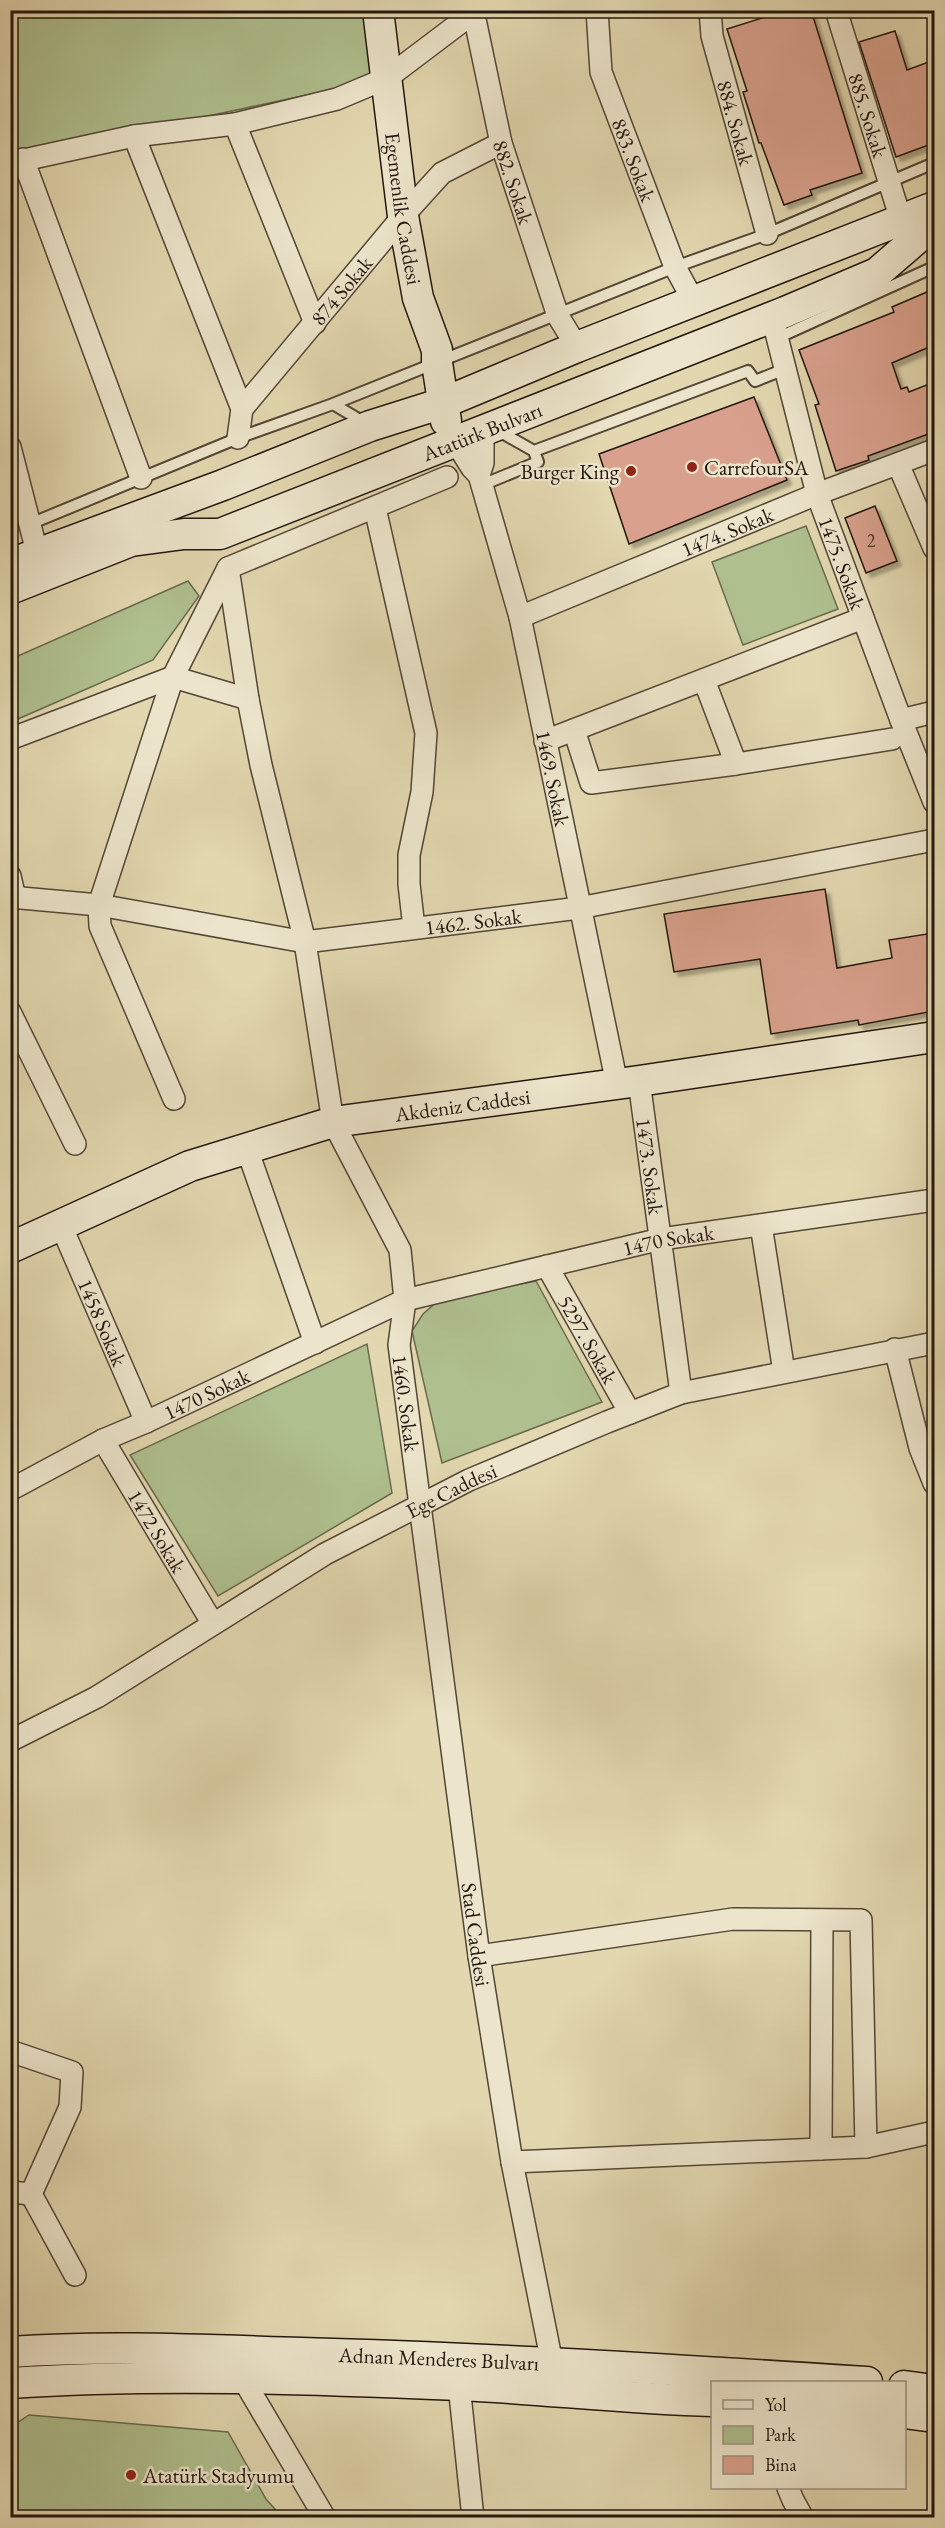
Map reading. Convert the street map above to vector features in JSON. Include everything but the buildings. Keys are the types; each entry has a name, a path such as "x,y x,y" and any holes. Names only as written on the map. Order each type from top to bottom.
{"main road":[{"name":"Egemenlik Caddesi","path":"378,10 403,216 418,298 440,357 443,403 448,426 455,441"},
{"name":"Atatürk Bulvarı","path":"24,560 370,426 443,403 577,347 934,207"},
{"name":"Atatürk Bulvarı","path":"10,589 131,541 184,534 220,534 487,429 775,328 877,273 922,234 934,227"},
{"path":"440,357 458,371 499,381"},
{"name":"Akdeniz Caddesi","path":"10,1248 60,1223 190,1166 333,1122 628,1083 934,1037"},
{"name":"Adnan Menderes Bulvarı","path":"10,2352 147,2349 552,2363 850,2381"},
{"name":"Adnan Menderes Bulvarı","path":"10,2383 73,2379 243,2379 459,2385 711,2402"},
{"path":"906,2386 934,2390"},
{"path":"906,2413 934,2417"}],"street":[{"name":"883. Sokak","path":"597,10 601,72 675,267 694,302"},
{"name":"884. Sokak","path":"710,10 712,36 767,234"},
{"name":"885. Sokak","path":"836,10 901,220"},
{"path":"141,478 17,161 87,148 134,136 235,124 337,99 387,78 474,12"},
{"name":"882. Sokak","path":"474,12 501,143 558,315 577,347"},
{"path":"235,124 315,323"},
{"path":"134,136 242,409 238,438"},
{"name":"874 Sokak","path":"242,409 403,216 442,173 501,143"},
{"name":"1475. Sokak","path":"775,328 817,494 863,618 897,730 934,802"},
{"name":"1469. Sokak","path":"481,480 487,429"},
{"name":"1469. Sokak","path":"455,441 481,480 520,617 579,908 628,1083"},
{"path":"10,447 30,524 24,560"},
{"name":"1474. Sokak","path":"520,617 817,494 934,450"},
{"path":"898,464 934,548"},
{"path":"174,1099 100,926 99,905 173,677 228,568 447,477"},
{"path":"375,508 426,733 422,792 409,855 409,884 414,928"},
{"path":"228,568 248,699 269,798 305,942 333,1122 400,1250 405,1300"},
{"path":"545,741 863,618"},
{"path":"10,739 173,677 248,699"},
{"path":"704,680 736,764"},
{"path":"574,730 591,783 736,764 897,730 934,712"},
{"name":"1462. Sokak","path":"13,897 99,905 305,942 579,908 934,840"},
{"path":"10,876 13,897"},
{"path":"10,1012 75,1144"},
{"name":"1473. Sokak","path":"628,1083 661,1239 681,1394"},
{"path":"247,1149 315,1342"},
{"name":"1470 Sokak","path":"10,1490 103,1440 405,1300 661,1239 934,1200"},
{"name":"1458 Sokak","path":"60,1223 146,1422"},
{"path":"761,1225 784,1372"},
{"name":"5297. Sokak","path":"548,1266 630,1413"},
{"name":"1460. Sokak","path":"405,1300 399,1345 420,1505"},
{"name":"Ege Caddesi","path":"10,1741 97,1697 325,1554 469,1480 681,1394 895,1349 934,1343"},
{"path":"895,1349 920,1448 934,1483"},
{"name":"1472 Sokak","path":"103,1440 213,1624"},
{"name":"Stad Caddesi","path":"420,1505 479,1956 512,2162 552,2363"},
{"path":"479,1956 733,1919 861,1920 866,2147"},
{"path":"821,2149 822,1920"},
{"path":"10,2051 72,2072 70,2108 21,2193 75,2275"},
{"path":"512,2162 866,2147 934,2132"},
{"path":"243,2379 325,2517"},
{"path":"459,2385 473,2517"},
{"path":"789,2489 803,2517"}],"lane":[{"path":"30,524 238,438 333,404 440,357 558,315 675,267 767,234 934,163"},
{"path":"775,328 934,267"},
{"path":"487,429 534,451 748,371 755,381 785,369"},
{"path":"333,404 370,426"},
{"path":"481,480 539,467 534,451"}],"green space":[{"path":"10,11 378,11 387,78 11,158"},
{"path":"806,526 838,609 743,645 712,562"},
{"path":"188,581 199,596 153,660 11,722 11,659"},
{"path":"536,1281 602,1402 442,1463 412,1331 423,1314 439,1300"},
{"path":"367,1344 392,1493 218,1596 130,1455"},
{"name":"Atatürk Stadyumu","path":"29,2415 228,2432 266,2499 282,2517 11,2517 11,2427"}],"place":[{"name":"CarrefourSA","path":"692,467"},
{"name":"Burger King","path":"631,471"},
{"name":"Atatürk Stadyumu","path":"131,2475"}]}
